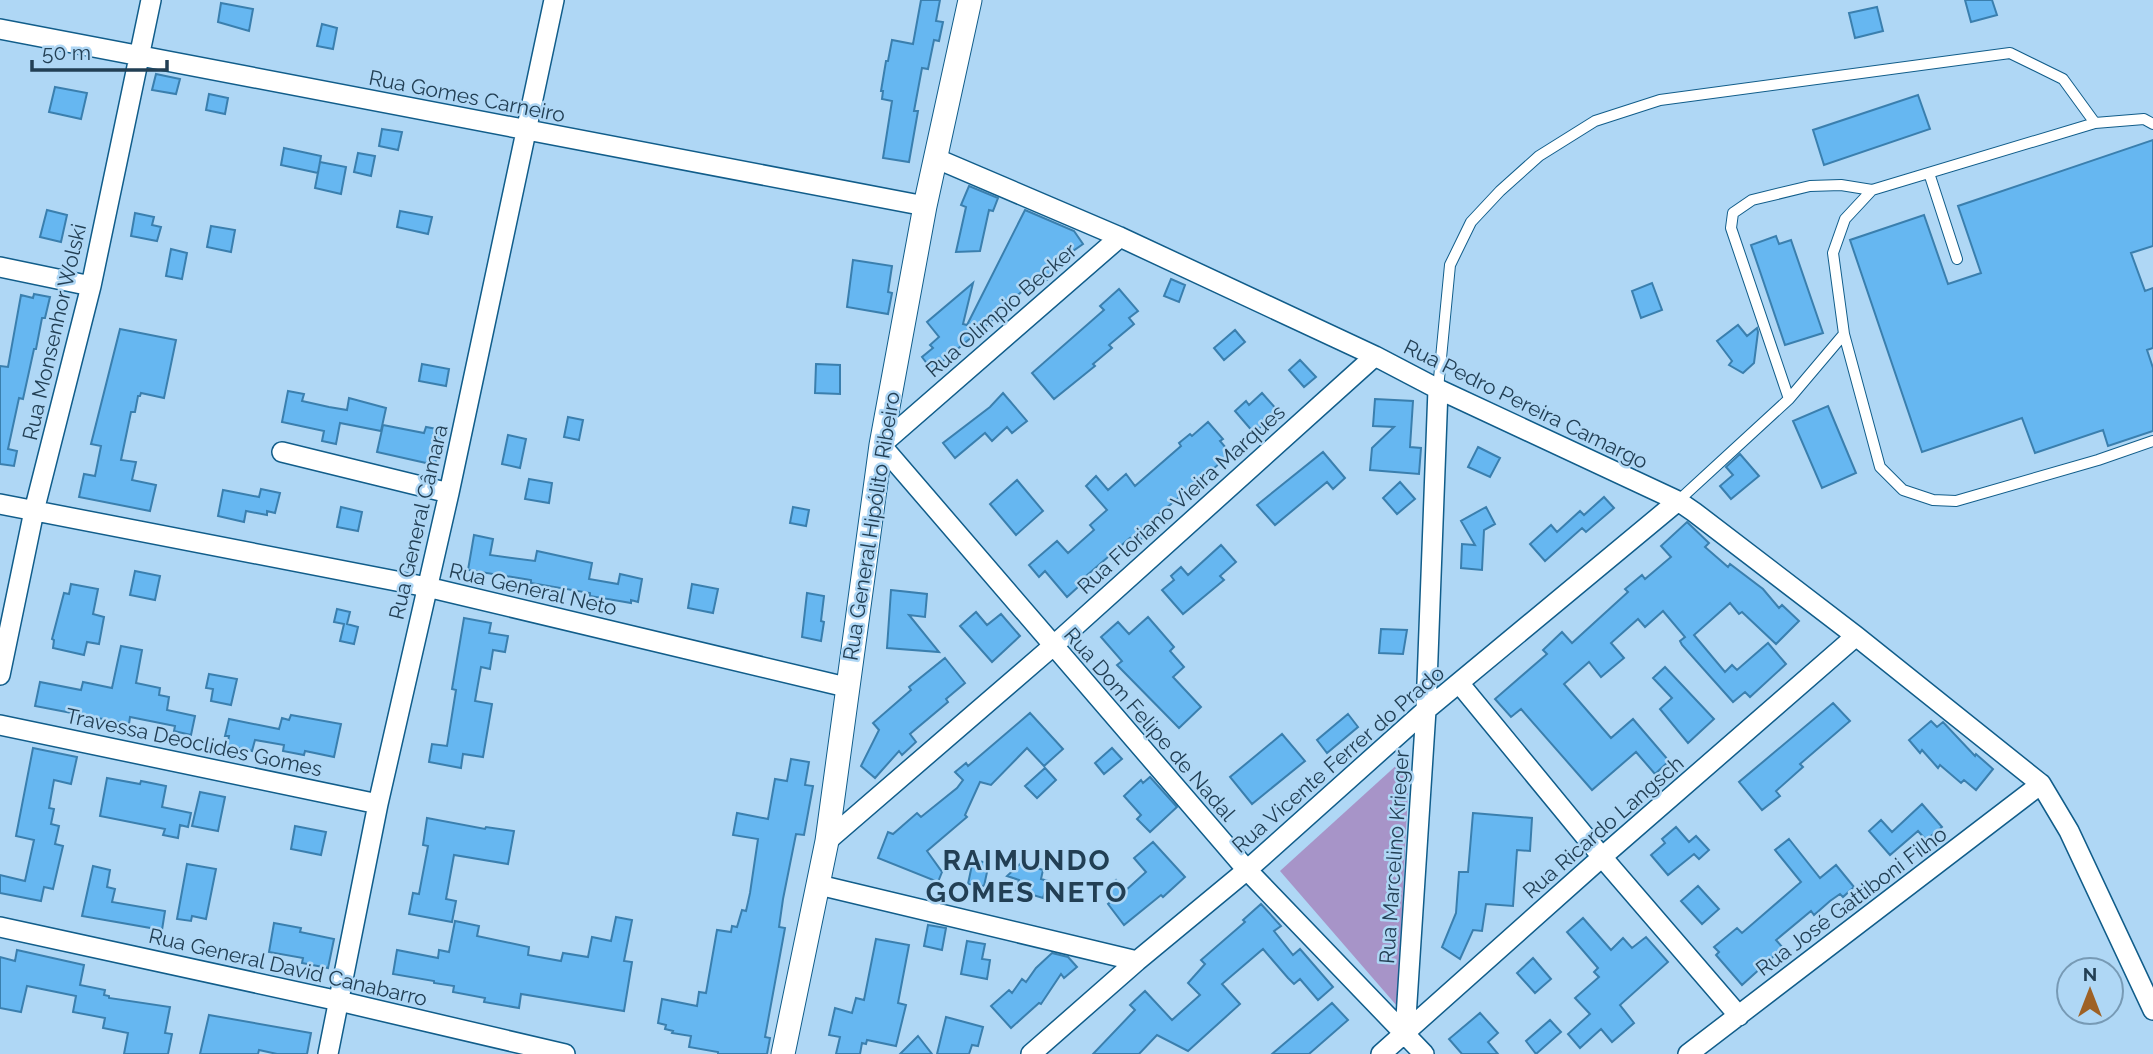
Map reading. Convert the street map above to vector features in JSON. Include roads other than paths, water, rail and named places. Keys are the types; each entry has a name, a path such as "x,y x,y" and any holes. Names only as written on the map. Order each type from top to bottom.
{"street":[{"name":"Rua Monsenhor Wolski","path":"0,675 34,512 90,286 151,0"},
{"name":"Rua General Câmara","path":"328,1054 378,804 449,493 554,0"},
{"name":"Rua General Hipólito Ribeiro","path":"783,1054 827,841 881,445 925,206 970,0"},
{"name":"Rua Gomes Carneiro","path":"0,29 925,206"},
{"name":"Rua Pedro Pereira Camargo","path":"935,158 1120,237 1678,501 1856,636 2041,784"},
{"name":"Rua Olimpio Becker","path":"881,445 1120,237"},
{"path":"0,267 90,286"},
{"name":"Rua Floriano Vieira Marques","path":"827,841 1053,646 1375,356"},
{"name":"Rua Marcelino Krieger","path":"1405,1033 1426,710 1438,389"},
{"name":"Rua Dom Felipe de Nadal","path":"881,445 1247,870 1424,1054"},
{"path":"282,452 449,493"},
{"name":"Rua Vicente Ferrer do Prado","path":"1031,1054 1247,870 1426,710 1678,501"},
{"name":"Rua General Neto","path":"0,504 427,587 846,687"},
{"name":"Rua Ricardo Langsch","path":"1381,1054 1856,636"},
{"path":"1459,682 1602,857 1739,1016"},
{"name":"Travessa Deoclides Gomes","path":"0,725 378,804"},
{"path":"2041,784 2069,831 2153,1010"},
{"name":"Rua José Gattiboni Filho","path":"1688,1054 2041,784"},
{"path":"819,885 1137,961"},
{"name":"Rua General David Canabarro","path":"0,927 339,1001 565,1054"}],"lane":[{"path":"1438,389 1450,265 1471,222 1539,156 1595,121 1660,100 2010,53 2063,79 2095,123"},
{"path":"1789,399 1731,228 1733,213 1752,200 1810,186 1841,185 1872,190 2095,123 2144,119 2153,124"},
{"path":"1928,173 1957,260"},
{"path":"1872,190 1845,219 1833,253 1844,334 1880,467 1903,490 1933,500 1956,501 2098,460 2153,441"},
{"path":"1678,501 1789,399 1844,334"}],"district":[{"name":"RAIMUNDO GOMES NETO","path":"1027,876"}]}
